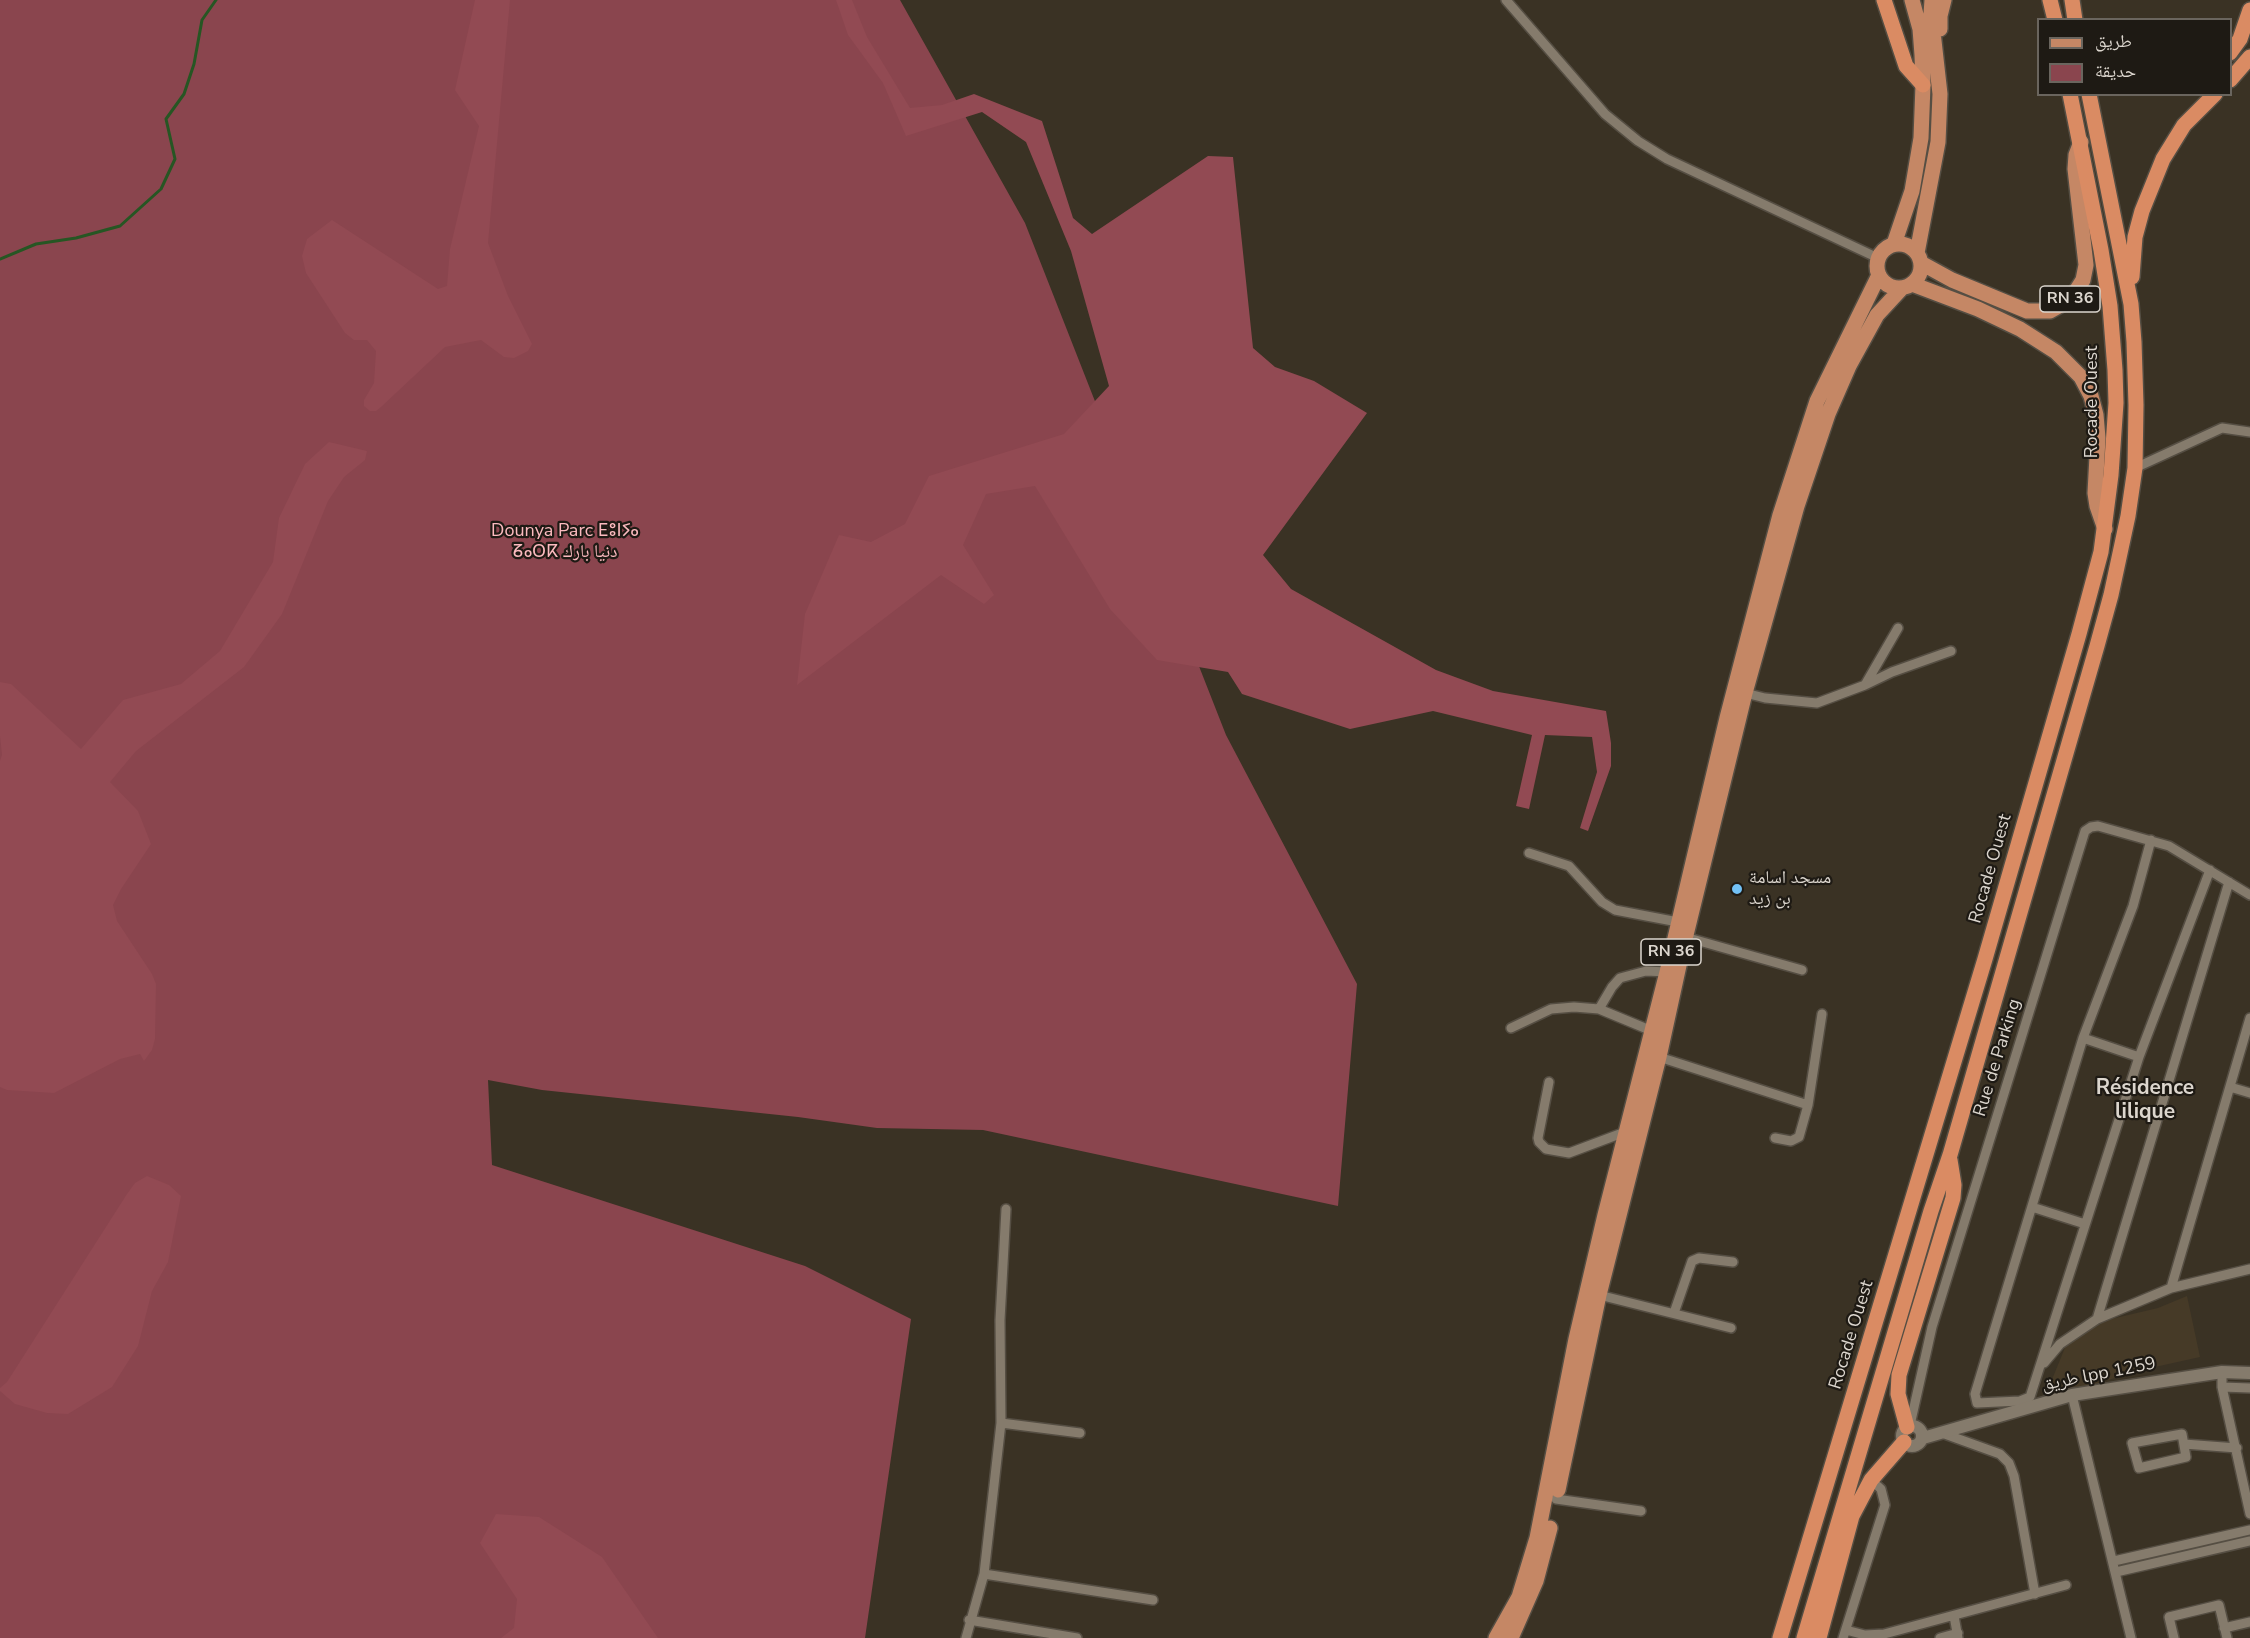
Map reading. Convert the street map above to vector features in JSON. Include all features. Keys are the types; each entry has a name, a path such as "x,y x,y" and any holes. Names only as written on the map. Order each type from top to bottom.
{"highway":[{"path":"1884,0 1906,66 1923,85"},
{"path":"2050,0 2054,18"},
{"path":"2072,0 2075,18"},
{"path":"2232,50 2240,39 2250,10"},
{"path":"2232,78 2250,57"},
{"name":"Rocade Ouest","path":"1780,1638 1988,947 2079,634 2105,529 2115,414 2114,348 2103,261 2070,96"},
{"path":"2090,96 2131,304"},
{"path":"1804,1638 1930,1211 1950,1155 2111,595 2128,516 2135,468 2136,405 2131,304 2135,237 2150,187 2163,159 2184,124 2214,96"},
{"path":"1819,1638 1852,1516 1871,1480 1907,1431 1899,1402 1899,1375 1953,1198 1950,1155"}],"main road":[{"path":"1894,244 1917,172 1921,138 1923,85 1920,29 1912,0"},
{"path":"1907,286 1918,277 1919,258 1936,158 1940,94 1931,14 1932,0"},
{"path":"1937,67 1942,52 1940,16 1944,0"},
{"name":"RN 36","path":"1919,258 1952,280 2027,311 2050,311 2071,299 2083,280 2086,265 2075,169 2076,155 2081,142"},
{"path":"1919,258 1905,244 1894,244 1885,249 1878,258 1876,267 1879,275 1891,287 1907,286 1978,309 2020,329 2056,352 2081,377 2091,396 2096,415 2098,438 2095,493 2098,512 2105,529"},
{"name":"RN 36","path":"1511,1638 1530,1599 1542,1563 1599,1295 1659,1057 1685,937 1689,896 1726,718 1780,515 1817,400 1879,275"},
{"name":"RN 36","path":"1496,1638 1519,1597 1537,1538 1576,1339 1625,1132 1678,922 1689,896 1797,506 1828,414 1849,366 1882,308 1907,286"}],"street":[{"path":"1506,0 1605,114 1638,141 1667,159 1878,258"},
{"path":"2135,468 2222,428 2250,432"},
{"path":"1865,685 1898,628"},
{"path":"1745,693 1765,698 1817,703 1951,651"},
{"name":"Rue de Parking","path":"1907,1431 1932,1327 2083,834 2088,828 2098,826 2151,840 2179,851 2250,895"},
{"path":"2151,840 2133,906 2083,1038 1975,1394 1977,1403 2020,1401 2030,1397 2139,1057 2210,870"},
{"path":"1529,853 1569,866 1602,902 1615,910 1678,922"},
{"path":"2097,1319 2229,882"},
{"path":"1685,937 1802,970"},
{"path":"1599,1009 1620,978 1646,971 1667,972"},
{"path":"1511,1028 1551,1009 1574,1006 1599,1009 1652,1031"},
{"path":"1775,1138 1791,1141 1797,1139 1808,1105 1821,1014"},
{"path":"2171,1288 2250,1018"},
{"path":"2083,1038 2139,1057"},
{"path":"1659,1057 1808,1105"},
{"path":"1549,1082 1538,1138 1546,1149 1569,1153 1625,1132"},
{"path":"2230,1087 2250,1093"},
{"path":"2032,1207 2085,1224"},
{"path":"966,1638 969,1620 984,1574 1001,1423 1000,1320 1006,1209"},
{"path":"1674,1313 1692,1261 1699,1258 1733,1262"},
{"path":"2039,1368 2060,1344 2097,1319 2171,1288 2250,1269"},
{"path":"1599,1295 1731,1328"},
{"path":"2222,1372 2222,1387 2250,1514"},
{"name":"طريق lpp 1259","path":"1907,1431 1910,1446 1916,1446 1923,1438 1941,1432 2072,1395 2222,1372 2250,1373"},
{"path":"2222,1387 2250,1388"},
{"path":"2072,1395 2131,1638"},
{"path":"1001,1423 1080,1433"},
{"path":"1907,1431 1920,1428 1923,1438"},
{"path":"1941,1432 2000,1454 2009,1463 2014,1476 2035,1593"},
{"path":"2181,1434 2184,1444 2186,1457 2139,1468 2132,1443 2181,1434"},
{"path":"2184,1444 2237,1448"},
{"path":"1871,1480 1881,1489 1885,1505 1844,1634 1874,1637 2066,1586"},
{"path":"1556,1499 1641,1511"},
{"path":"2114,1561 2250,1530 2250,1539 2116,1572"},
{"path":"984,1574 1153,1599"},
{"path":"2174,1638 2169,1617 2219,1605 2225,1633 2250,1622"},
{"path":"1940,1638 1958,1636 1954,1616"},
{"path":"969,1620 1077,1638"}],"shaded area":[{"path":"475,0 510,0 488,243 508,296 532,344 528,351 514,358 504,357 481,340 445,347 381,407 376,411 370,411 364,406 364,400 374,383 376,351 367,340 354,340 345,333 306,273 302,256 307,239 332,220 438,289 447,286 450,249 479,126 455,90"},
{"path":"836,0 852,0 867,37 910,108 942,105 974,94 1042,121 1073,218 1092,234 1208,156 1233,157 1253,348 1275,367 1314,381 1367,413 1263,555 1291,589 1436,670 1493,691 1606,711 1611,743 1611,766 1588,831 1580,828 1597,772 1592,737 1545,735 1529,809 1516,806 1532,735 1433,711 1350,729 1242,694 1228,672 1157,660 1110,609 1035,486 986,494 963,545 994,595 984,604 941,575 797,685 805,614 839,535 871,542 905,524 929,476 1064,434 1109,386 1071,251 1026,142 982,112 906,136 883,83 848,35"},
{"path":"329,442 367,451 365,460 344,477 328,501 282,614 244,667 136,751 110,782 138,811 151,844 113,905 117,921 152,974 156,984 155,1039 152,1050 144,1061 140,1054 120,1059 54,1093 7,1090 0,1087 0,761 2,755 0,682 11,684 81,749 123,700 181,684 220,651 273,562 279,518 305,464"},
{"path":"147,1176 169,1185 181,1196 168,1262 152,1291 138,1346 112,1387 68,1414 47,1413 15,1404 0,1391 0,1388 7,1382 127,1194 135,1183"},
{"path":"2187,1296 2200,1357 2146,1369 2056,1395 2051,1382 2073,1328 2158,1308"},
{"path":"496,1514 539,1517 602,1557 658,1638 501,1638 514,1628 517,1599 480,1543"}],"green space":[{"name":"Dounya Parc ⴹⵓⵏⵢⴰ ⵒⴰⵔⴽ دنيا بارك","path":"0,0 900,0 1025,223 1226,735 1357,984 1338,1206 983,1130 877,1128 798,1117 542,1090 488,1080 492,1165 805,1266 911,1319 865,1638 0,1638"}],"waterway":[{"path":"0,259 36,244 76,238 120,226 161,189 175,159 166,119 184,94 194,64 202,20 216,0"}],"place":[{"name":"مسجد اسامة بن زيد","path":"1737,889"}],"district":[{"name":"Résidence lilique","path":"2145,1101"}]}
